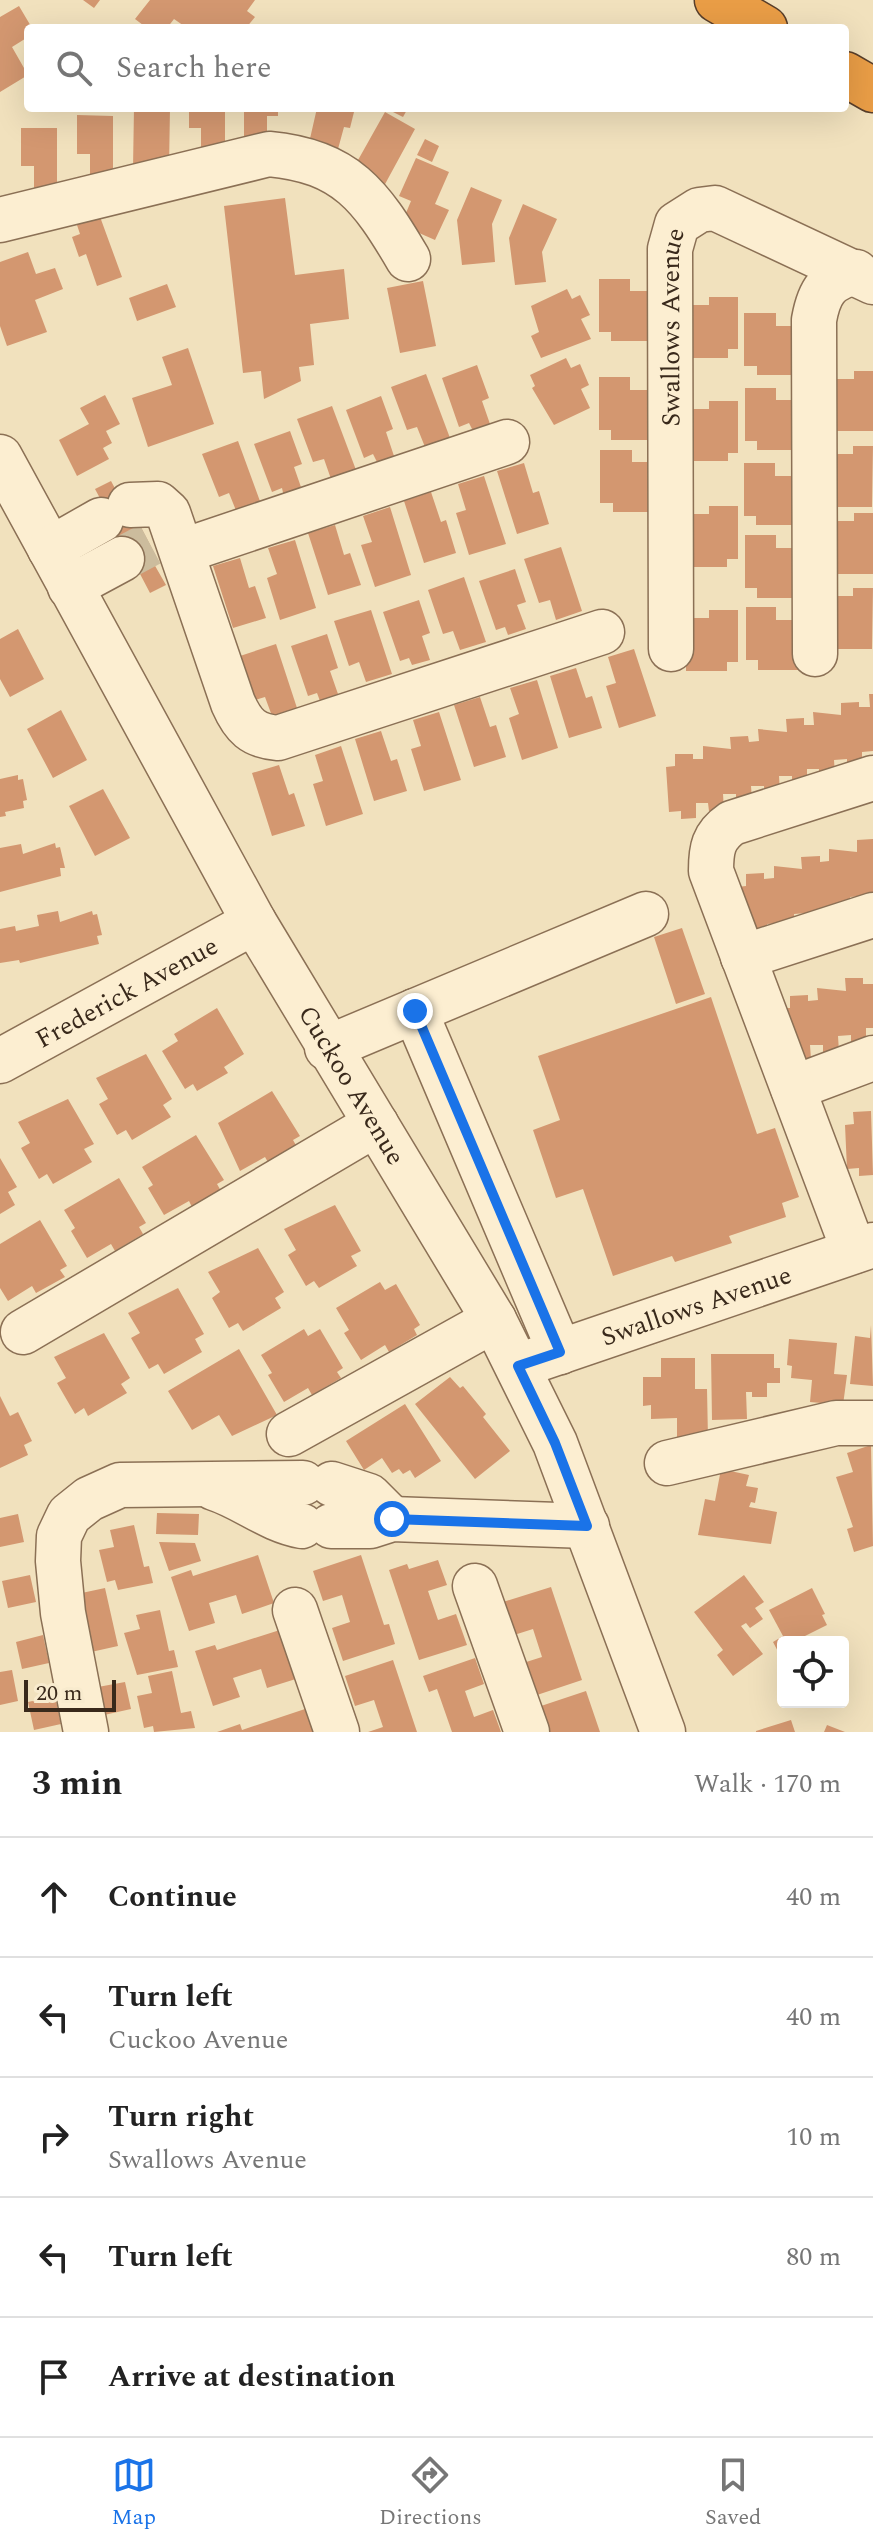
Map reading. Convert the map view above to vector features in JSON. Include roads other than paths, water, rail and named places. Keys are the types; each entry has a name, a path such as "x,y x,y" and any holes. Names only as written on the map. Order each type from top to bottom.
{"highway":[{"path":"717,0 758,24"},
{"path":"849,76 873,90"}],"street":[{"path":"0,220 269,154 311,160 355,185 377,206 408,259"},
{"name":"Swallows Avenue","path":"671,649 670,249 677,224 685,216 715,208 864,277"},
{"path":"815,654 814,320 820,292 829,282 864,277"},
{"path":"37,543 151,551 507,442"},
{"name":"Cuckoo Avenue","path":"0,457 37,543 327,1048 494,1320 518,1366 555,1443 663,1732"},
{"path":"37,543 116,513 158,504 168,513 151,551"},
{"path":"151,551 242,724 260,737 278,738 602,632"},
{"path":"864,1248 793,1088 711,871 711,849 720,831 732,823 873,778"},
{"path":"327,1048 646,914"},
{"path":"743,957 873,915"},
{"name":"Frederick Avenue","path":"0,1061 254,922"},
{"path":"415,1011 560,1352"},
{"path":"793,1088 873,1058"},
{"path":"23,1332 376,1124"},
{"name":"Swallows Avenue","path":"518,1366 864,1248"},
{"path":"289,1434 494,1320"},
{"path":"667,1463 836,1423 873,1423"},
{"path":"86,1732 63,1613 59,1536 69,1515 89,1499 120,1485 200,1483 317,1504 369,1496 392,1519 587,1526"},
{"path":"475,1586 527,1732"},
{"path":"295,1610 337,1732"}],"tunnel":[{"path":"122,559 150,544"}]}
